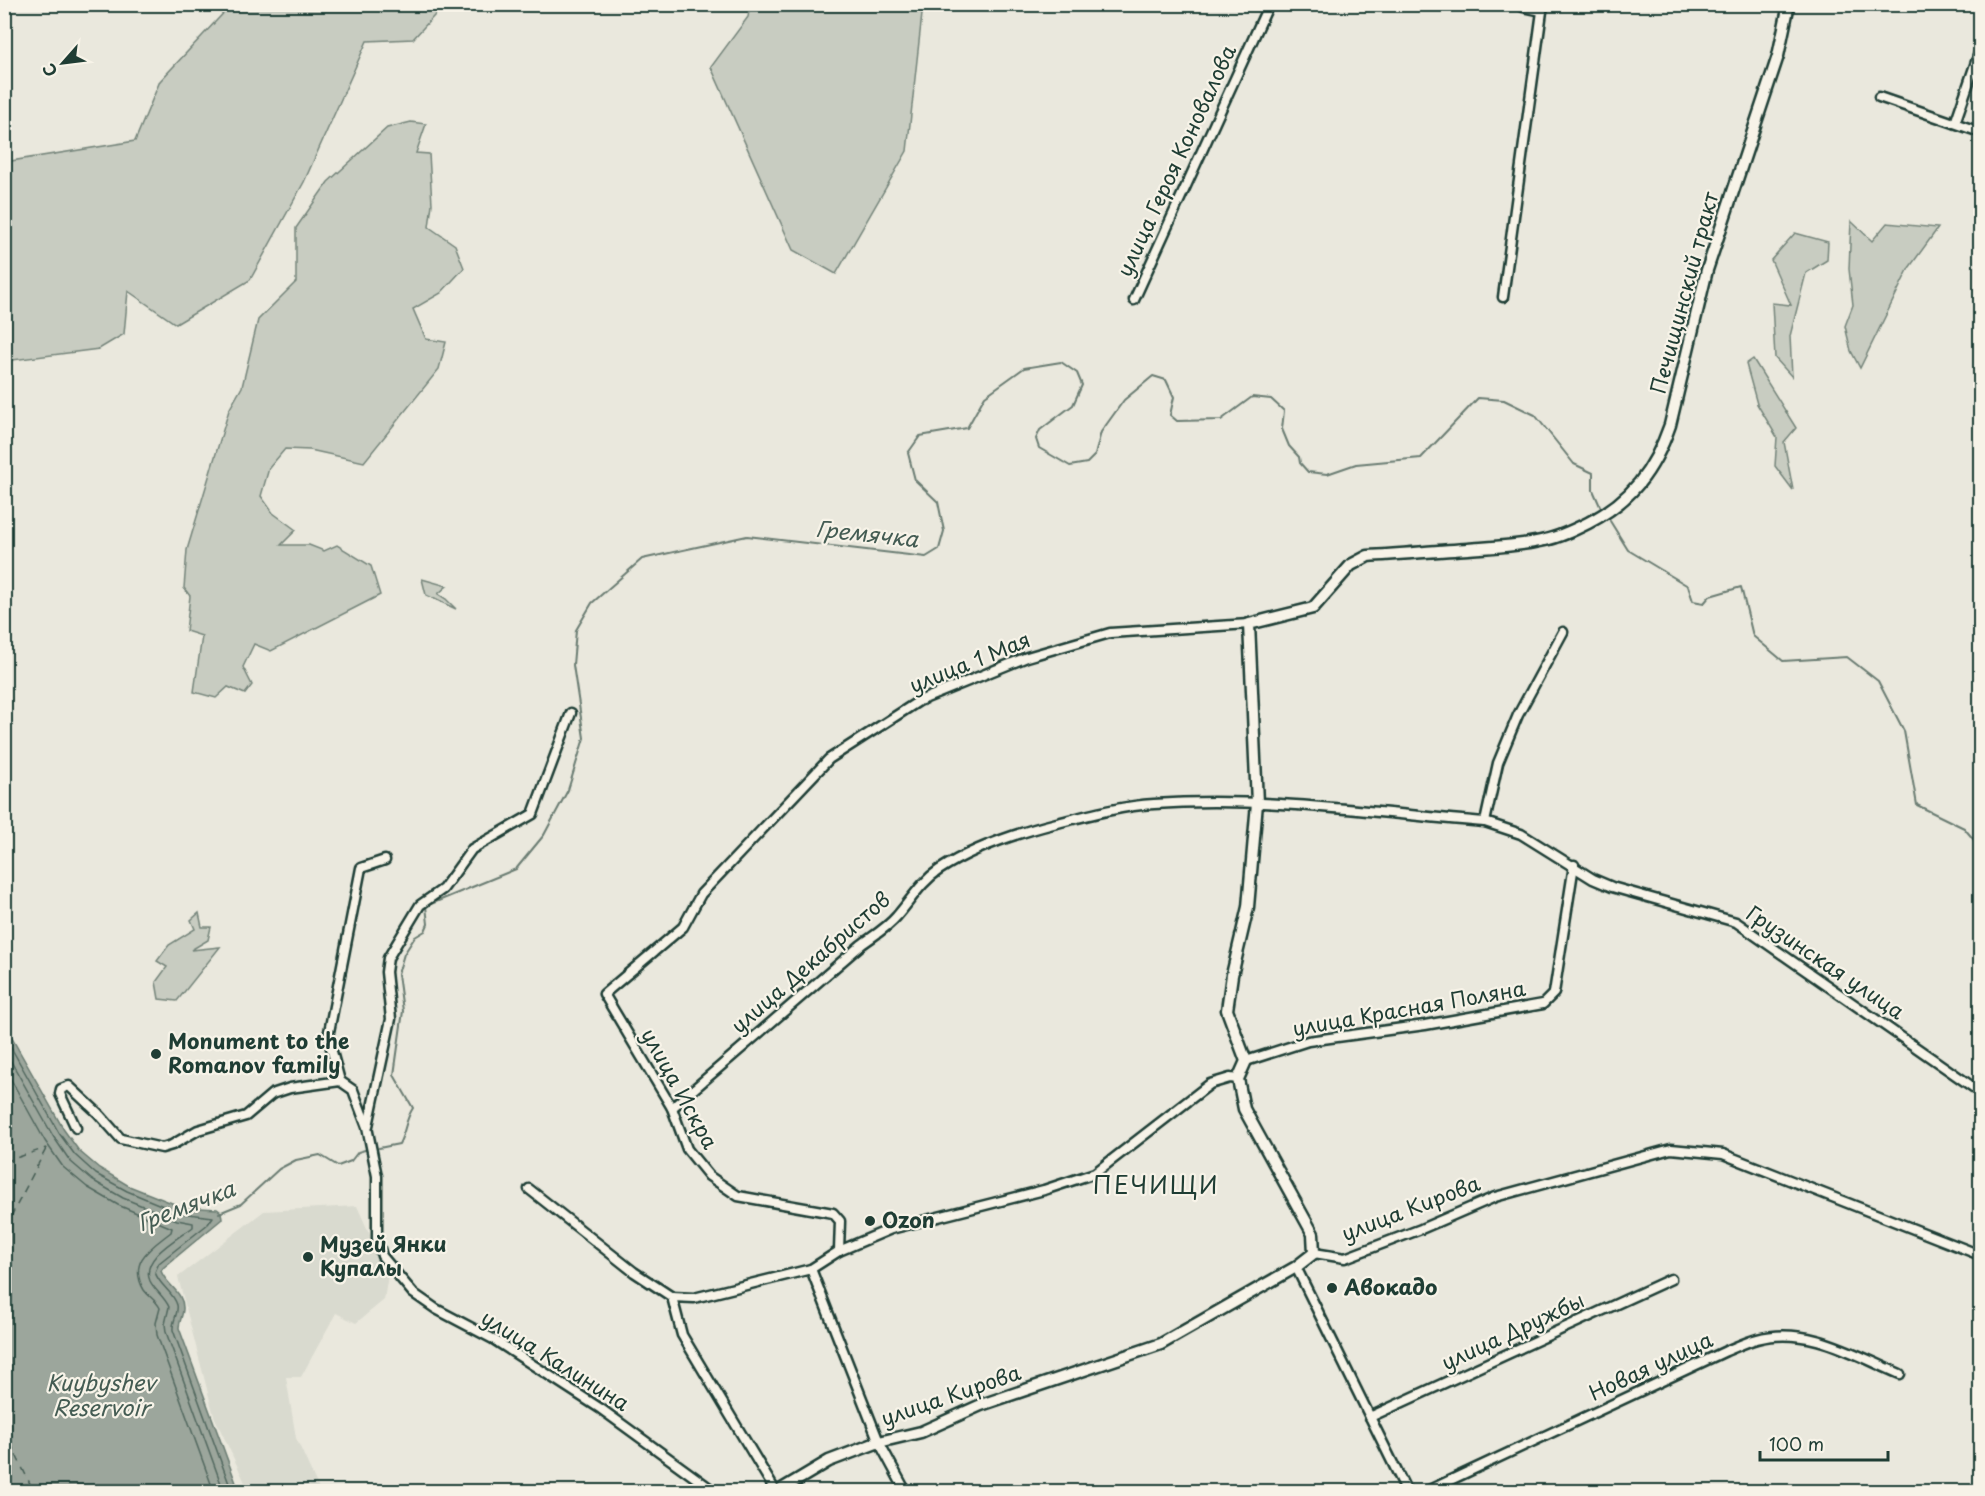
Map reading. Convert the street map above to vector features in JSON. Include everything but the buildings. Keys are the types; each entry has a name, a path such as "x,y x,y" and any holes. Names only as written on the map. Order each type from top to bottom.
{"street":[{"name":"улица Героя Коновалова","path":"1134,300 1269,4"},
{"path":"1503,297 1542,8 1523,7 1521,4"},
{"name":"Печищинский тракт","path":"1249,624 1313,608 1351,565 1368,556 1503,546 1546,540 1602,516 1624,500 1650,469 1663,444 1707,270 1778,56 1789,4"},
{"path":"1973,4 1980,7"},
{"path":"1954,123 1980,50"},
{"path":"1879,97 1980,132"},
{"path":"1249,624 1257,803 1248,907 1232,975 1227,1010 1246,1061 1238,1078 1244,1109 1313,1234 1314,1253"},
{"name":"улица 1 Мая","path":"604,994 683,927 701,894 829,759 919,700 1027,657 1110,633 1249,624"},
{"path":"1485,822 1498,763 1514,724 1563,632"},
{"path":"367,1127 391,1019 386,972 388,958 420,905 443,889 472,849 533,814 571,713"},
{"name":"Грузинская улица","path":"1257,803 1485,822 1521,834 1574,865 1593,879 1612,887 1736,922 1980,1092"},
{"name":"улица Декабристов","path":"672,1108 861,945 887,926 914,892 939,870 981,848 1027,830 1120,808 1155,804 1257,803"},
{"path":"367,1127 353,1090 340,1081 328,1037 361,868 385,860"},
{"name":"улица Красная Поляна","path":"1246,1061 1308,1041 1425,1025 1543,1004 1554,993 1574,865"},
{"name":"улица Искра","path":"604,994 672,1108 687,1149 709,1176 738,1196 833,1213 840,1221 839,1251"},
{"path":"529,1189 634,1272 672,1297 694,1298 811,1269 839,1251 891,1229 1044,1190 1095,1173 1210,1084 1238,1078"},
{"path":"76,1128 60,1094 62,1089 69,1086 121,1139 162,1148 198,1130 246,1116 272,1094 290,1088 340,1081"},
{"name":"улица Калинина","path":"367,1127 377,1176 376,1238 382,1256 413,1293 428,1304 493,1339 601,1409 715,1491"},
{"name":"улица Кирова","path":"776,1491 829,1461 879,1442 921,1432 981,1405 1161,1344 1296,1267 1314,1253 1345,1258 1421,1230 1495,1197 1671,1149 1723,1154 1980,1255"},
{"path":"1296,1267 1407,1491"},
{"path":"811,1269 879,1442 906,1491"},
{"name":"улица Дружбы","path":"1370,1417 1671,1279"},
{"path":"672,1297 682,1335 776,1491"},
{"name":"Новая улица","path":"1425,1491 1726,1351 1757,1339 1792,1335 1813,1338 1900,1374"}],"shaded area":[{"path":"232,4 444,5 413,39 367,41 304,182 250,280 176,324 128,291 124,334 99,349 5,361 5,162 135,141 160,81"},
{"path":"750,5 923,5 907,151 836,274 793,250 711,67 748,17"},
{"path":"411,122 426,124 416,153 429,154 432,204 429,227 455,245 464,268 441,293 413,309 426,339 446,342 439,369 364,462 310,450 285,449 269,468 261,496 273,513 296,530 281,545 309,545 324,551 337,545 371,566 380,595 271,651 254,644 243,667 252,685 245,694 228,687 216,698 194,692 202,636 186,631 190,596 184,588 187,550 229,410 242,387 258,320 296,282 296,228 328,182 387,128"},
{"path":"1851,221 1872,241 1887,223 1938,228 1909,268 1860,368 1851,351 1845,326 1853,305 1849,269"},
{"path":"1795,233 1828,242 1827,260 1806,273 1790,336 1792,377 1775,358 1772,303 1791,305 1771,260"},
{"path":"1753,359 1796,428 1784,442 1793,490 1775,466 1777,437 1757,404 1746,364"},
{"path":"422,579 447,586 438,594 456,609 426,595"},
{"path":"199,913 202,927 211,927 208,940 191,950 220,947 177,1001 159,999 156,982 167,967 157,961 169,945 195,929 191,920"},
{"path":"357,1206 388,1275 384,1300 356,1323 336,1313 301,1377 286,1377 296,1438 320,1491 249,1491 214,1416 178,1277 264,1211"}],"water":[{"name":"Kuybyshev Reservoir","path":"4,1024 64,1130 79,1151 99,1168 129,1186 182,1207 217,1209 221,1212 222,1219 161,1271 183,1303 179,1328 239,1491 5,1491"}],"waterway":[{"name":"Гремячка","path":"379,1148 399,1144 413,1108 394,1075 403,1011 398,974 404,954 415,937 425,931 428,924 426,906 516,869 544,835 568,790 584,738 573,665 576,630 592,603 642,559 747,536 926,557 939,549 944,531 938,502 915,480 908,453 920,436 967,428 985,396 1024,368 1061,362 1077,373 1082,385 1073,405 1040,430 1036,439 1039,448 1070,466 1087,463 1095,455 1101,432 1124,400 1153,376 1166,380 1174,397 1170,415 1177,421 1221,420 1252,397 1271,399 1284,411 1282,429 1289,446 1299,457 1300,463 1308,472 1327,474 1356,464 1421,458 1478,398 1504,400 1535,415 1574,464 1593,473 1593,490 1600,506"},
{"name":"Гремячка","path":"1610,521 1628,550 1688,586 1693,601 1704,603 1710,596 1741,587 1753,636 1783,661 1847,657 1878,681 1904,731 1917,805 1964,828 1980,847"},
{"name":"Гремячка","path":"219,1213 241,1204 279,1169 296,1160 320,1155 338,1166 351,1161 358,1152 365,1150"}],"ferry route":[{"path":"4,1230 47,1147"},
{"path":"4,1162 46,1148"},
{"path":"4,1430 34,1492"}],"place":[{"name":"Monument to the Romanov family","path":"156,1054"},
{"name":"Ozon","path":"870,1221"},
{"name":"Музей Янки Купалы","path":"308,1257"},
{"name":"Авокадо","path":"1332,1288"}],"district":[{"name":"ПЕЧИЩИ","path":"1156,1186"}]}
